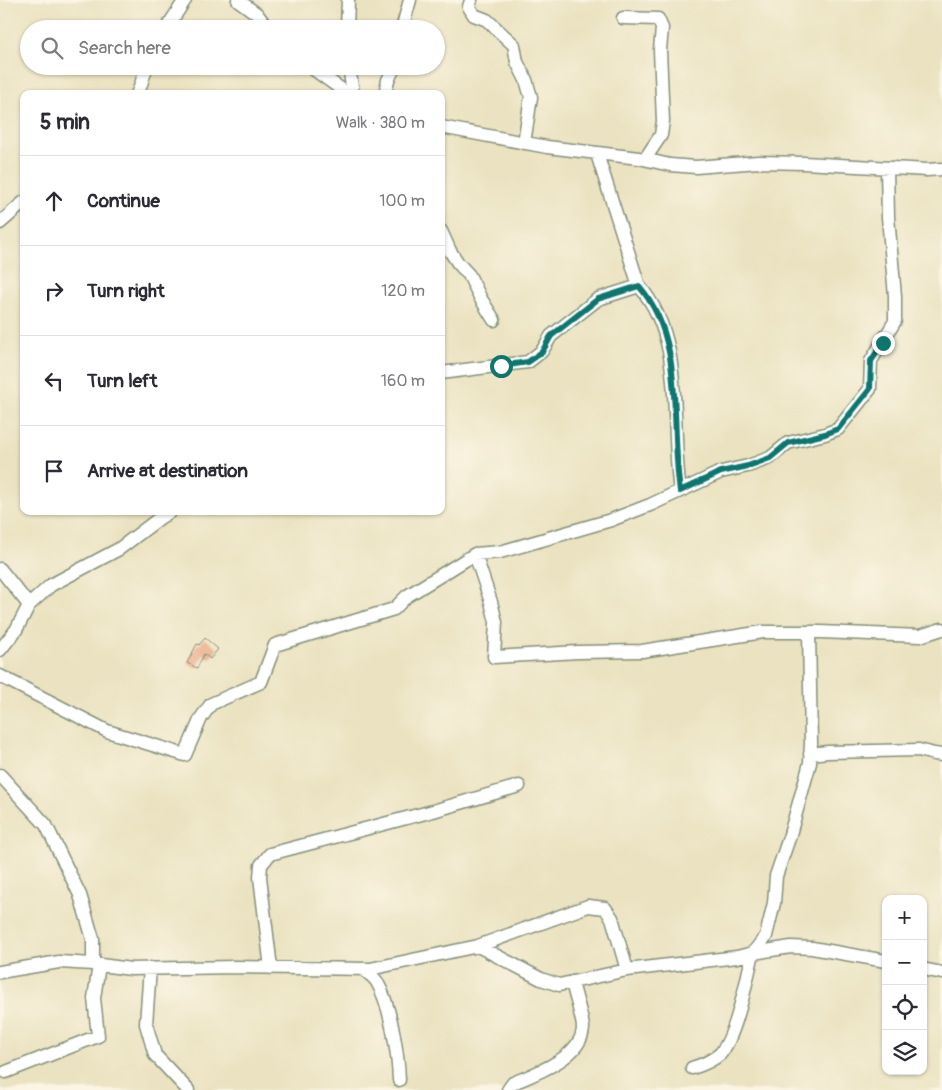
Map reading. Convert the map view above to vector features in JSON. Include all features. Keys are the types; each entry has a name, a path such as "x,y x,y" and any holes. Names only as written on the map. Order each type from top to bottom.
{"street":[{"path":"172,20 185,0"},
{"path":"238,0 254,5 261,20"},
{"path":"347,20 348,0"},
{"path":"404,20 410,0"},
{"path":"471,0 469,7 474,15 487,20 514,45 517,62 526,80 531,97 524,143"},
{"path":"623,18 658,19 662,28 660,50 663,121 661,135 645,159"},
{"path":"139,90 144,75"},
{"path":"322,75 342,90"},
{"path":"350,75 352,90"},
{"path":"386,90 390,75"},
{"path":"445,128 524,143 645,159 670,165 696,167 758,162 804,162 887,168 942,169"},
{"path":"598,154 639,286 650,299 667,338 672,367 680,491"},
{"path":"0,676 107,732 185,754 201,718 211,704 261,682 275,645 394,609 407,596 475,554 500,552 611,520 721,472 748,466 770,458 788,443 838,429 870,389 871,361 895,321 895,296 888,217 887,168"},
{"path":"0,223 20,206"},
{"path":"445,240 458,264 469,275 494,320"},
{"path":"445,372 528,362 542,352 551,336 598,299 639,286"},
{"path":"0,650 16,630 29,605 51,585 119,549 164,515"},
{"path":"475,554 496,622 494,657 578,652 642,651 763,632 920,636 942,629"},
{"path":"0,569 29,605"},
{"path":"692,1068 708,1062 719,1055 728,1043 753,953 766,936 774,903 776,876 810,763 809,632"},
{"path":"810,754 919,750 942,755"},
{"path":"0,775 46,825 80,895 93,939 96,964 94,998 98,1036 6,1072"},
{"path":"271,968 260,877 261,865 270,854 519,786"},
{"path":"0,972 59,962 96,964 131,969 370,969 478,946 588,906 605,908 612,918 626,970"},
{"path":"478,946 541,979 559,984 626,970 738,957 791,947 812,948 882,960"},
{"path":"150,968 146,1024 155,1055 188,1090"},
{"path":"364,969 377,981 384,997 398,1053 399,1080"},
{"path":"927,970 942,973"},
{"path":"508,1090 513,1083 562,1060 577,1044 583,1028 572,982"}],"building":[{"path":"205,638 218,649 210,659 204,654 197,668 187,663 197,644 199,645"}],"route":[{"path":"501,366 528,362 542,352 551,336 598,299 639,286 650,299 667,338 672,367 680,491 721,472 748,466 770,458 788,443 838,429 870,389 871,361 883,343"}]}
